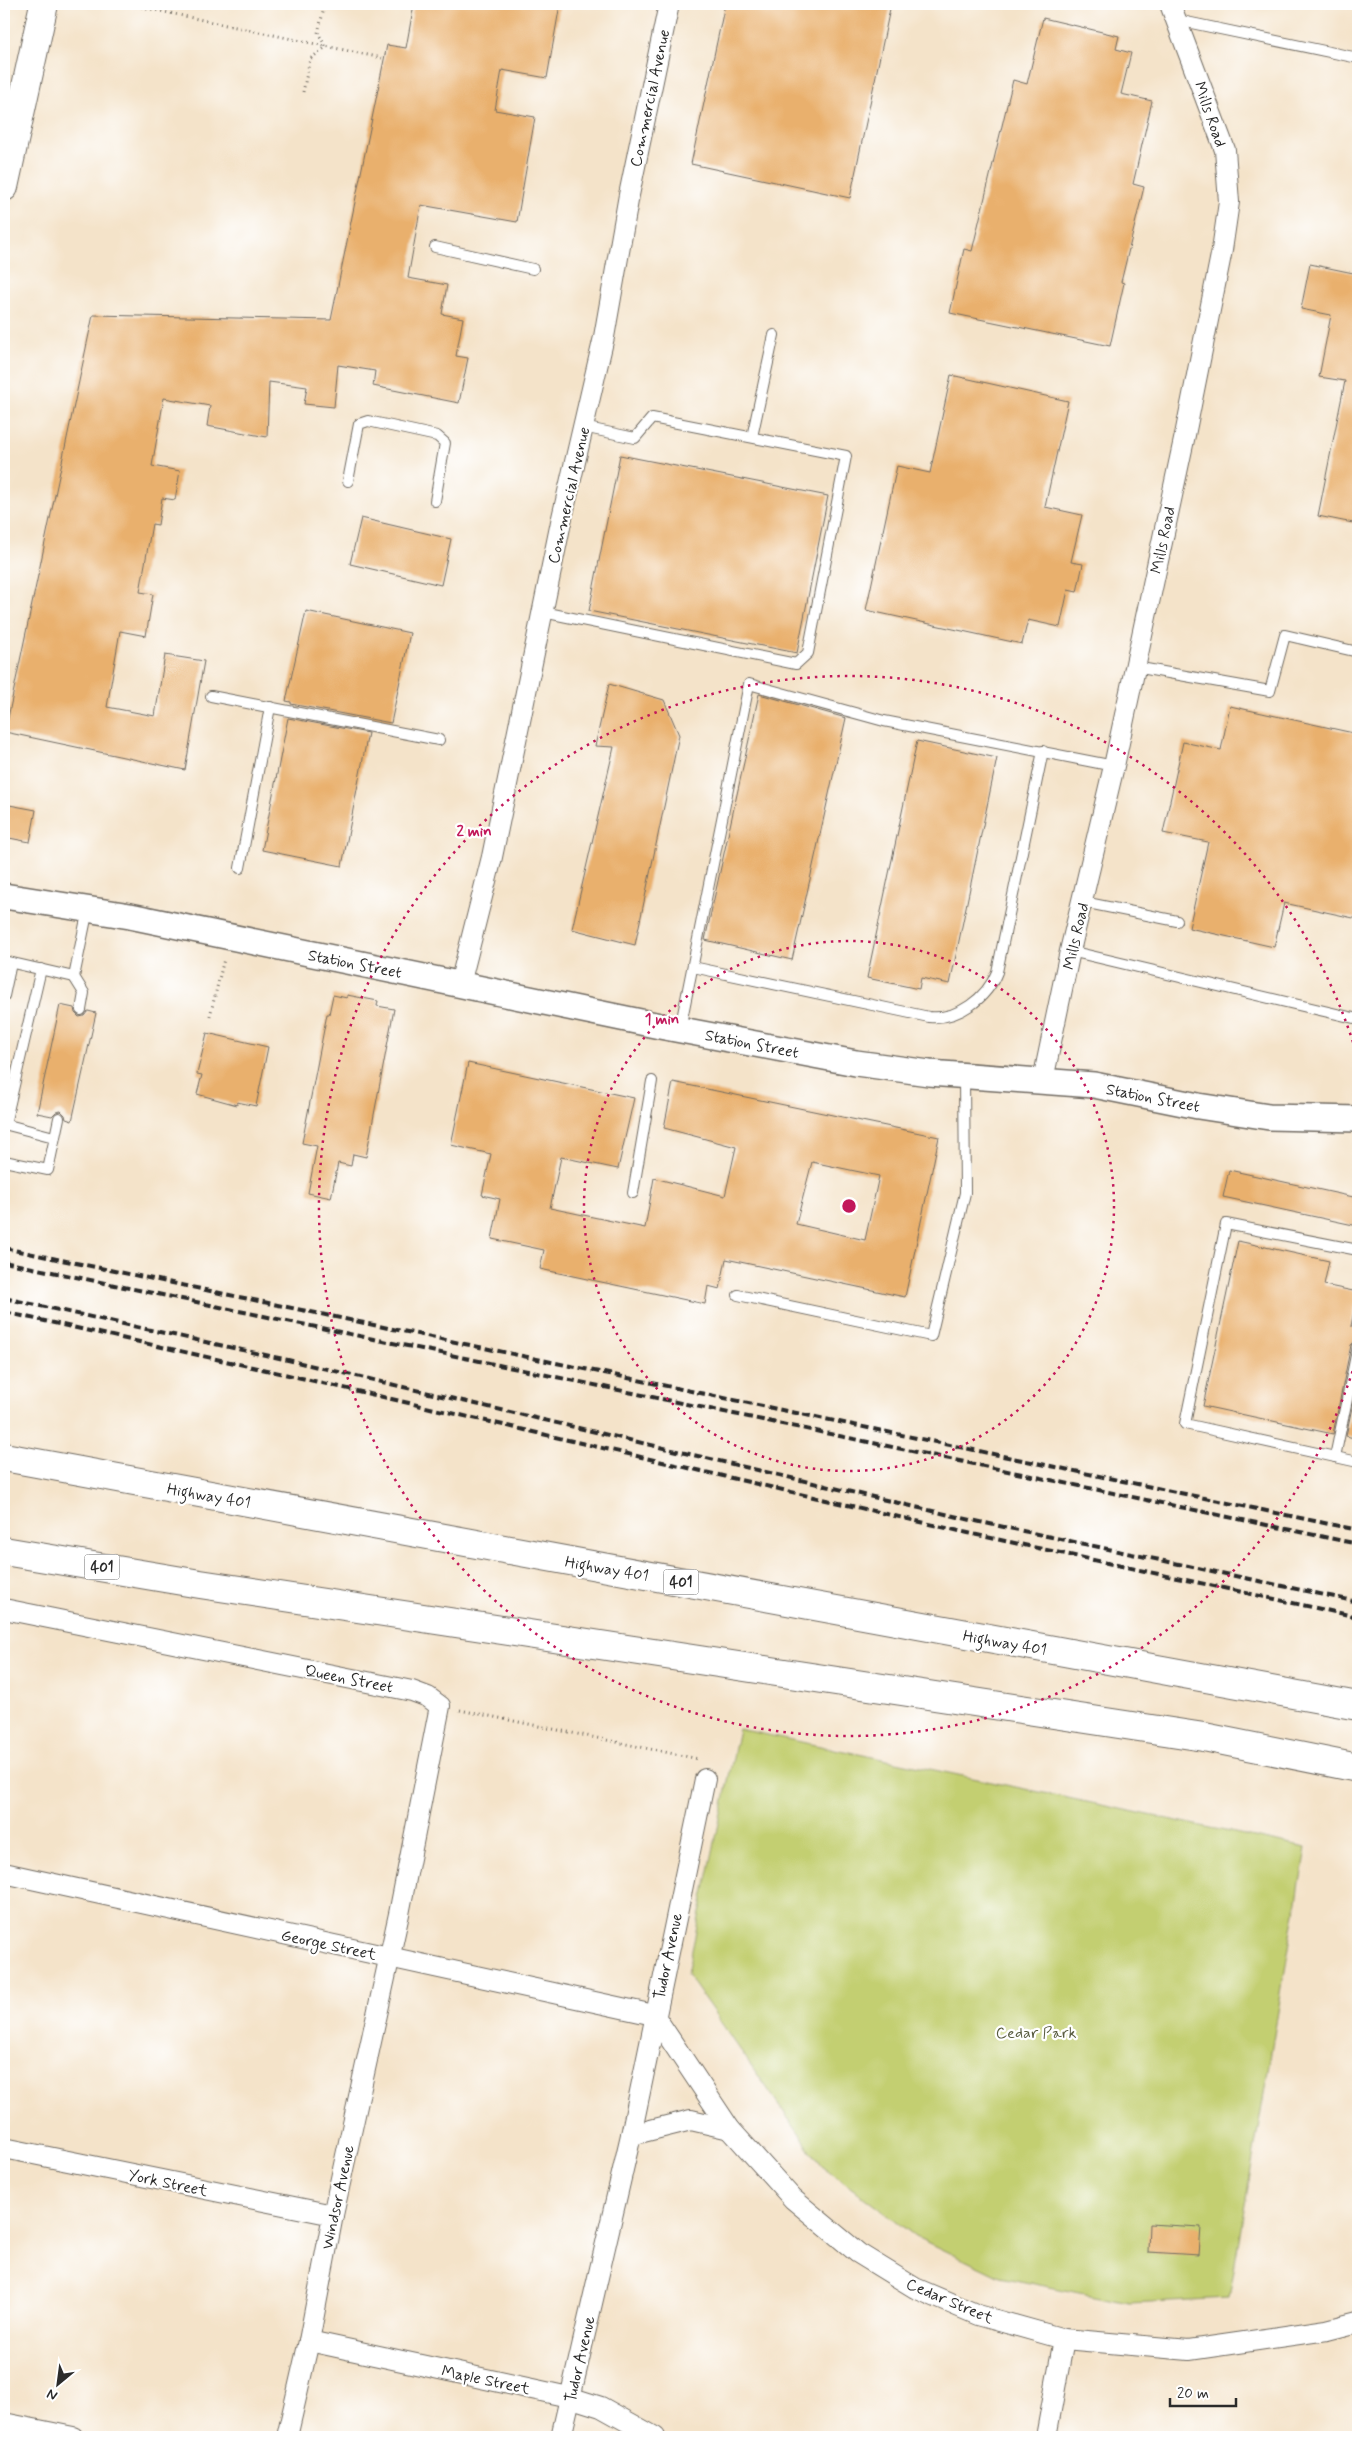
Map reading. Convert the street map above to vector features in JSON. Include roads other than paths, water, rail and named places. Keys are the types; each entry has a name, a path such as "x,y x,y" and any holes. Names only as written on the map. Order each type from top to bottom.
{"main road":[{"path":"4,187 44,4"},
{"name":"Highway 401","path":"4,1457 1358,1706"},
{"name":"401","path":"4,1551 200,1584 1204,1737 1358,1768"}],"street":[{"name":"Commercial Avenue","path":"460,984 492,857 583,426 604,337 629,195 669,4"},
{"name":"Mills Road","path":"1043,1080 1070,952 1135,668 1222,250 1229,202 1225,150 1174,12"},
{"name":"Station Street","path":"4,896 130,916 680,1030 856,1063 964,1076 1094,1085 1198,1106 1269,1117 1358,1119"},
{"name":"Queen Street","path":"4,1609 412,1691 428,1697 440,1706 389,1957"},
{"name":"Tudor Avenue","path":"561,2437 631,2134 654,2015 706,1779"},
{"name":"George Street","path":"4,1873 654,2015"},
{"name":"Windsor Avenue","path":"287,2437 309,2342 332,2216 389,1957"},
{"name":"Cedar Street","path":"654,2015 730,2129 793,2198 858,2253 915,2288 978,2315 1064,2339 1189,2350 1327,2330 1358,2322"},
{"path":"631,2134 691,2120 730,2129"},
{"name":"York Street","path":"4,2148 332,2216"},
{"path":"1046,2437 1064,2339"},
{"name":"Maple Street","path":"309,2342 569,2397 601,2407 655,2437"},
{"path":"4,2423 73,2437"}],"lane":[{"path":"1174,12 1358,58"},
{"path":"435,247 533,269"},
{"path":"752,437 774,335"},
{"path":"543,612 796,664 808,653 846,456 652,418 635,438 583,426"},
{"path":"348,481 359,424 368,421 438,436 445,443 435,501"},
{"path":"1135,668 1270,692 1285,635 1358,652"},
{"path":"680,1030 749,684 884,721 1114,766"},
{"path":"211,696 439,740"},
{"path":"240,868 270,707"},
{"path":"693,967 926,1017 937,1018 952,1014 974,1002 990,988 997,972 1043,751"},
{"path":"1082,902 1177,921"},
{"path":"81,1010 84,993 74,977 88,909"},
{"path":"1070,952 1358,1019"},
{"path":"4,996 8,962 74,977"},
{"path":"41,969 4,1124 54,1137"},
{"path":"738,1295 931,1336 965,1193 964,1076"},
{"path":"633,1193 652,1081"},
{"path":"4,1160 48,1170 59,1118"},
{"path":"1358,1250 1226,1224 1185,1424 1358,1462"},
{"path":"1335,1457 1358,1346"}],"railway":[{"path":"4,1248 1358,1530"},
{"path":"4,1262 1358,1544"},
{"path":"4,1298 288,1360 971,1520 1358,1602"},
{"path":"4,1312 284,1374 968,1533 1358,1617"}],"park label":[{"name":"Cedar Park","path":"1036,2032"}]}
